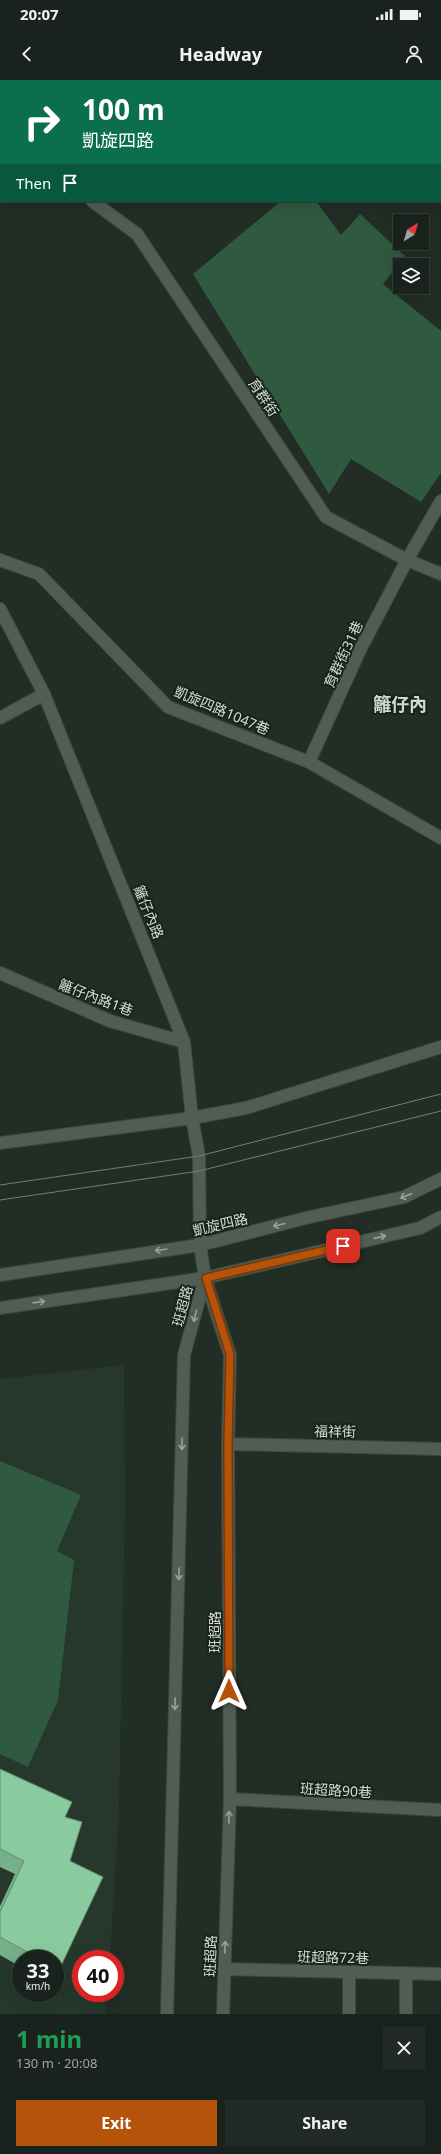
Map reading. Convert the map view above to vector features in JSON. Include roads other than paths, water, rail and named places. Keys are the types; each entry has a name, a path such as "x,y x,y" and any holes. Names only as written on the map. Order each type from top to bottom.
{"street":[{"name":"育群街","path":"93,202 137,234 326,517 407,560 441,574"},
{"name":"育群街31巷","path":"308,762 360,650 407,560 441,501"},
{"name":"凱旋四路1047巷","path":"0,560 39,574 168,707 308,762 441,838"},
{"name":"籬仔內路","path":"0,609 44,694 184,1042 192,1118 199,1156 200,1245"},
{"path":"0,718 44,694"},
{"name":"籬仔內路1巷","path":"0,973 110,1021 184,1042"},
{"path":"0,1143 192,1118 246,1108 441,1047"},
{"name":"凱旋四路","path":"0,1274 200,1245 310,1217 404,1197 441,1179"},
{"path":"0,1308 206,1278 420,1228 441,1217"},
{"name":"班超路","path":"200,1245 206,1278 230,1354 228,1444 230,1799 223,2014"},
{"name":"班超路","path":"167,2014 184,1355 206,1278"},
{"name":"福祥街","path":"228,1444 441,1449"},
{"name":"班超路90巷","path":"230,1799 441,1810"},
{"name":"班超路72巷","path":"224,1970 441,1974"},
{"path":"349,1972 349,2014"},
{"path":"406,1973 406,2014"}],"tram line":[{"path":"0,1185 199,1156 441,1094"},
{"path":"0,1200 199,1171 441,1111"}],"district":[{"name":"籬仔內","path":"400,704"}]}
